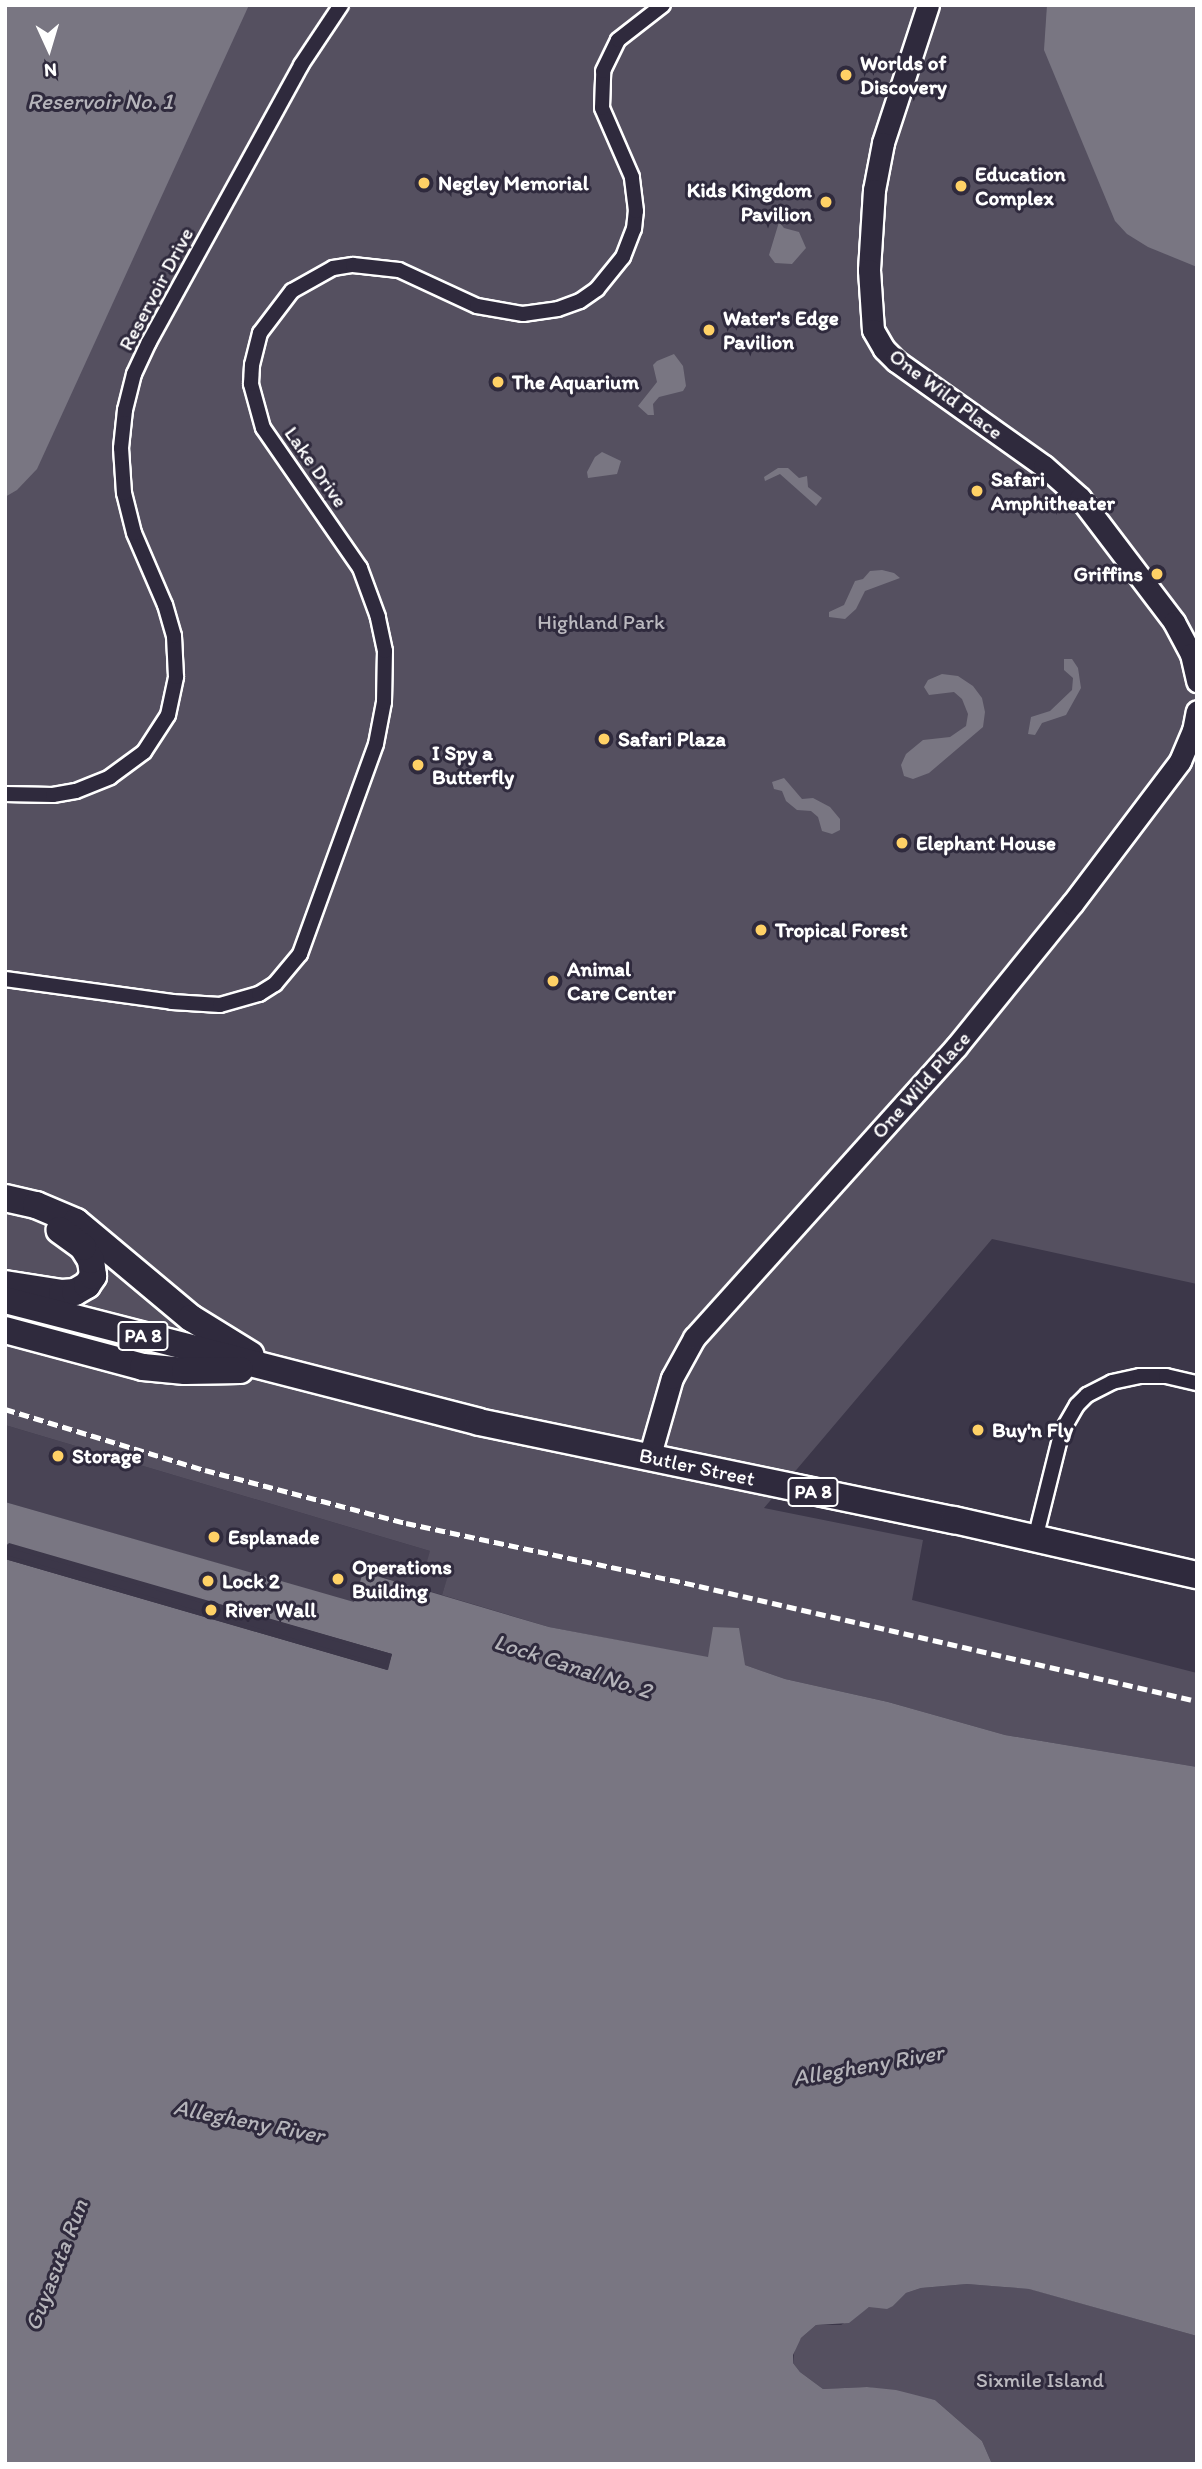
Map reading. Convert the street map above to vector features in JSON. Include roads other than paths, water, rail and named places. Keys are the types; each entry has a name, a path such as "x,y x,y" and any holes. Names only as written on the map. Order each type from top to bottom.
{"highway":[{"path":"5,1198 51,1210 76,1222 191,1318 280,1371"},
{"path":"5,1213 39,1221 67,1234 83,1247 93,1271 87,1285 69,1293 5,1284"},
{"name":"PA 8","path":"5,1300 280,1371"},
{"path":"5,1330 158,1369 280,1371"},
{"name":"Butler Street","path":"280,1371 479,1422 1197,1575"}],"main road":[{"name":"One Wild Place","path":"928,5 883,143 871,214 869,270 873,330 884,349 896,360 1044,466 1080,498 1174,622 1191,654 1197,681"},
{"name":"One Wild Place","path":"649,1458 672,1378 686,1350 956,1047 1072,904 1180,761 1193,731 1197,711"}],"street":[{"name":"Reservoir Drive","path":"5,794 53,795 76,791 110,777 144,752 167,715 176,677 174,636 165,605 134,533 124,493 121,448 125,410 134,374 149,342 301,65 341,5"},
{"name":"Lake Drive","path":"5,978 172,1002 220,1005 259,994 287,972 299,954 376,744 384,702 385,652 378,617 360,568 263,428 251,384 251,365 260,333 292,291 333,268 353,265 399,270 477,306 523,314 558,309 580,301 597,289 623,257 634,229 636,211 632,177 602,108 603,71 618,40 663,5"},
{"path":"1035,1539 1062,1431 1069,1417 1087,1395 1111,1382 1140,1376 1166,1376 1197,1383"}],"water":[{"name":"Reservoir No. 1","path":"5,5 249,5 37,469 17,490 5,497"},
{"path":"1047,5 1197,5 1197,267 1148,247 1127,234 1115,221 1044,50"},
{"path":"779,222 784,228 799,232 806,248 792,264 775,263 769,255"},
{"path":"674,354 683,366 686,386 683,391 659,397 653,404 654,415 648,415 638,406 657,382 653,365"},
{"path":"602,452 621,461 617,474 588,478 587,472 595,457"},
{"path":"778,468 788,468 799,478 807,476 808,487 822,498 816,506 780,474 765,481 764,477"},
{"path":"870,571 894,573 900,578 865,591 856,609 845,619 829,617 829,612 844,605 855,581 863,579"},
{"path":"1064,659 1072,659 1078,668 1081,688 1066,715 1042,723 1035,735 1028,734 1031,717 1050,711 1072,690 1073,678 1064,670"},
{"path":"942,674 958,676 973,686 982,698 985,712 983,727 929,773 913,779 904,776 901,765 906,754 923,740 950,737 966,726 968,714 962,699 954,692 929,695 924,687 928,680"},
{"path":"784,778 802,799 813,798 830,807 840,819 840,830 832,834 822,831 818,817 811,811 797,810 786,801 782,791 774,789 772,782"},
{"path":"5,1502 354,1602 363,1572 549,1627 708,1657 713,1627 739,1628 745,1665 785,1679 888,1702 1005,1735 1197,1767 1197,2336 1029,2289 967,2284 921,2288 906,2293 887,2309 869,2307 849,2323 816,2325 801,2338 793,2355 793,2363 800,2372 823,2389 867,2387 896,2390 935,2400 982,2441 992,2464 5,2464 5,1559 387,1670 392,1654 5,1544"}],"railway":[{"path":"5,1409 205,1470 406,1523 699,1586 1197,1701"}],"place":[{"name":"Worlds of Discovery","path":"846,75"},
{"name":"Negley Memorial","path":"424,183"},
{"name":"Education Complex","path":"961,186"},
{"name":"Kids Kingdom Pavilion","path":"826,202"},
{"name":"Water's Edge Pavilion","path":"709,330"},
{"name":"The Aquarium","path":"498,382"},
{"name":"Safari Amphitheater","path":"977,491"},
{"name":"Griffins","path":"1157,574"},
{"name":"Safari Plaza","path":"604,739"},
{"name":"I Spy a Butterfly","path":"418,765"},
{"name":"Elephant House","path":"902,843"},
{"name":"Tropical Forest","path":"761,930"},
{"name":"Animal Care Center","path":"553,981"},
{"name":"Buy'n Fly","path":"978,1430"},
{"name":"Storage","path":"58,1456"},
{"name":"Esplanade","path":"214,1537"},
{"name":"Operations Building","path":"338,1579"},
{"name":"Lock 2","path":"208,1581"},
{"name":"River Wall","path":"211,1610"}],"park label":[{"name":"Highland Park","path":"601,622"},
{"name":"Sixmile Island","path":"1040,2380"}],"water label":[{"name":"Lock Canal No. 2","path":"573,1666"},
{"name":"Allegheny River","path":"868,2065"},
{"name":"Allegheny River","path":"249,2121"},
{"name":"Guyasuta Run","path":"56,2265"}]}
